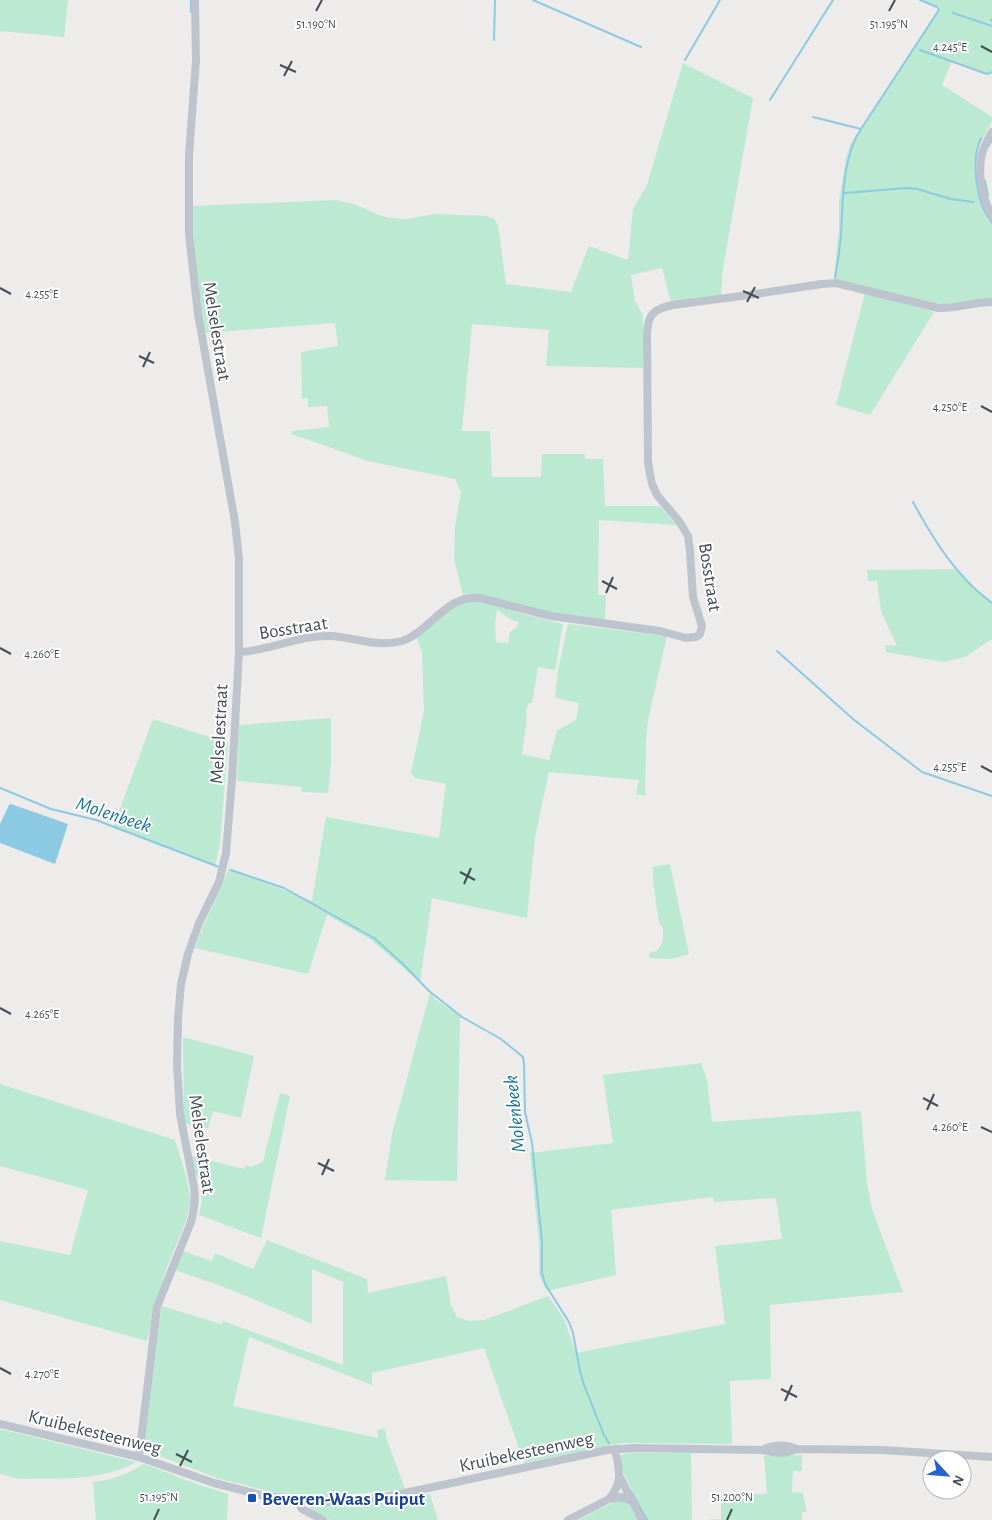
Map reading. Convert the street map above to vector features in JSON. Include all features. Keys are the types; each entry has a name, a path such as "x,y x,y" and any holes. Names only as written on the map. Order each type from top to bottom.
{"street":[{"name":"Melselestraat","path":"139,1457 157,1307 195,1208 196,1197 180,1114 177,1065 178,1018 181,984 188,954 199,923 219,882 226,853 233,771 239,652 239,559 235,522 193,285 189,234 189,155 196,60 195,0"},
{"path":"992,132 981,155 980,166 984,196 992,217"},
{"name":"Bosstraat","path":"239,652 306,638 328,636 377,643 402,641 413,635 453,604 471,597 551,616 660,631 686,638 696,637 700,634 702,626 693,597 688,536 684,527 657,495 652,484 648,462 647,334 649,319 652,314 663,307 673,305 829,283 846,285 938,308 992,302"},
{"name":"Kruibekesteenweg","path":"0,1424 139,1457 214,1483 261,1495 320,1502 351,1501 400,1494 615,1449 762,1450 774,1445 796,1449 882,1450 992,1457"},
{"path":"615,1449 620,1475 642,1520"},
{"path":"610,1499 616,1491 620,1475"},
{"path":"568,1520 610,1499 624,1497 633,1502"},
{"path":"297,1500 302,1509 323,1520"}],"green space":[{"path":"0,0 68,0 64,37 0,31"},
{"path":"922,0 992,0 992,73 987,74 952,61 942,85 992,117 992,121 977,150 974,163 978,193 986,219 992,225 992,299 948,305 928,304 834,278 839,229 839,201 846,158 851,143 939,8"},
{"path":"683,63 753,98 723,268 721,295 671,303 662,268 631,275 635,301 643,315 643,368 546,366 549,330 472,324 462,431 490,431 492,477 541,477 542,454 585,454 585,459 603,459 605,506 660,506 677,525 599,520 598,595 606,595 605,622 566,618 478,596 463,595 454,559 455,526 461,492 455,479 368,461 292,434 292,431 329,427 327,406 308,407 308,398 302,399 301,352 338,346 335,323 204,333 195,282 192,206 335,200 354,204 389,218 407,219 434,214 487,216 494,219 498,225 506,284 571,292 589,246 628,260 633,209 647,185"},
{"path":"865,293 934,312 870,415 836,405"},
{"path":"958,569 976,589 992,601 992,639 965,657 944,662 886,652 885,645 897,646 881,611 877,581 868,581 867,570"},
{"path":"470,600 493,604 563,624 555,670 538,667 532,703 529,703 526,711 527,719 522,754 549,760 557,731 576,720 579,703 555,698 558,670 568,624 667,636 648,720 645,796 636,794 639,780 549,772 535,837 527,918 432,898 420,982 370,939 327,915 308,974 195,948 229,868 312,901 326,817 439,838 446,784 415,778 411,773 424,711 422,653 417,638 442,616","holes":["497,610 512,620 519,622 516,628 510,632 508,643 496,642 495,623"]},
{"path":"331,718 331,763 328,793 301,792 302,787 237,781 239,725"},
{"path":"153,719 228,743 220,845 215,866 113,828"},
{"path":"670,864 689,954 671,959 649,958 649,953 657,951 663,941 663,928 659,923 653,881 653,867"},
{"path":"430,993 435,999 460,1016 457,1181 385,1180 392,1134"},
{"path":"183,1037 254,1056 241,1118 213,1111 208,1128 184,1123"},
{"path":"701,1063 707,1080 712,1122 861,1111 867,1183 872,1209 903,1292 770,1305 771,1379 730,1381 732,1444 622,1443 524,1463 484,1348 372,1373 372,1385 249,1337 233,1406 378,1438 377,1430 385,1428 387,1440 405,1489 326,1497 271,1492 217,1478 146,1451 144,1443 156,1340 162,1306 221,1324 223,1321 343,1365 343,1282 312,1269 312,1324 232,1290 175,1270 183,1251 212,1261 215,1253 253,1269 267,1240 367,1279 368,1293 446,1276 451,1305 457,1317 469,1321 484,1320 548,1296 564,1319 576,1353 725,1324 715,1246 782,1239 776,1198 714,1202 713,1197 611,1210 616,1275 547,1291 539,1275 539,1244 530,1153 613,1143 603,1075"},
{"path":"0,1084 175,1140 191,1200 186,1221 165,1272 147,1341 0,1300 0,1241 70,1255 88,1190 0,1166"},
{"path":"280,1093 290,1096 261,1238 199,1215 202,1183 196,1174 192,1156 244,1169 245,1165 251,1167 263,1162"},
{"path":"0,1429 136,1462 108,1473 94,1476 19,1479 0,1474"},
{"path":"628,1453 691,1453 692,1520 647,1520 621,1468 621,1455"},
{"path":"802,1455 802,1471 793,1471 792,1492 803,1493 807,1512 802,1512 802,1520 705,1520 721,1519 721,1494 767,1494 764,1456"},
{"path":"144,1464 228,1494 227,1520 96,1520 93,1482 120,1476"},
{"path":"430,1494 438,1520 330,1520 316,1515 308,1508 310,1505 340,1505"},
{"path":"624,1500 628,1502 639,1520 578,1520 616,1501"}],"water":[{"path":"11,804 68,824 55,864 0,843 0,824"}],"waterway":[{"path":"191,0 191,12"},
{"path":"494,40 495,0"},
{"path":"533,0 641,47"},
{"path":"685,60 720,0"},
{"path":"770,100 833,0"},
{"path":"813,117 861,129 939,10 937,7 920,0"},
{"path":"953,13 992,26"},
{"path":"920,50 987,74 992,72"},
{"path":"835,278 841,241 843,194 847,166 850,153 861,129"},
{"path":"981,138 976,155 977,183 981,201 987,217 992,223"},
{"path":"988,147 992,140"},
{"path":"985,181 988,196"},
{"path":"845,193 906,188 917,189 951,199 973,202"},
{"path":"913,502 938,544 957,570 979,593 992,603"},
{"path":"777,651 853,719 922,772 992,796"},
{"name":"Molenbeek","path":"0,788 51,809 96,820 219,867"},
{"name":"Molenbeek","path":"231,870 284,888 374,938 429,991 462,1017 501,1039 523,1057 525,1112 532,1143 542,1242 542,1273 545,1284 569,1322 584,1385 609,1443"},
{"name":"Molenbeek","path":"631,1491 647,1520"}],"place":[{"name":"Beveren-Waas Puiput","path":"252,1498"}]}
